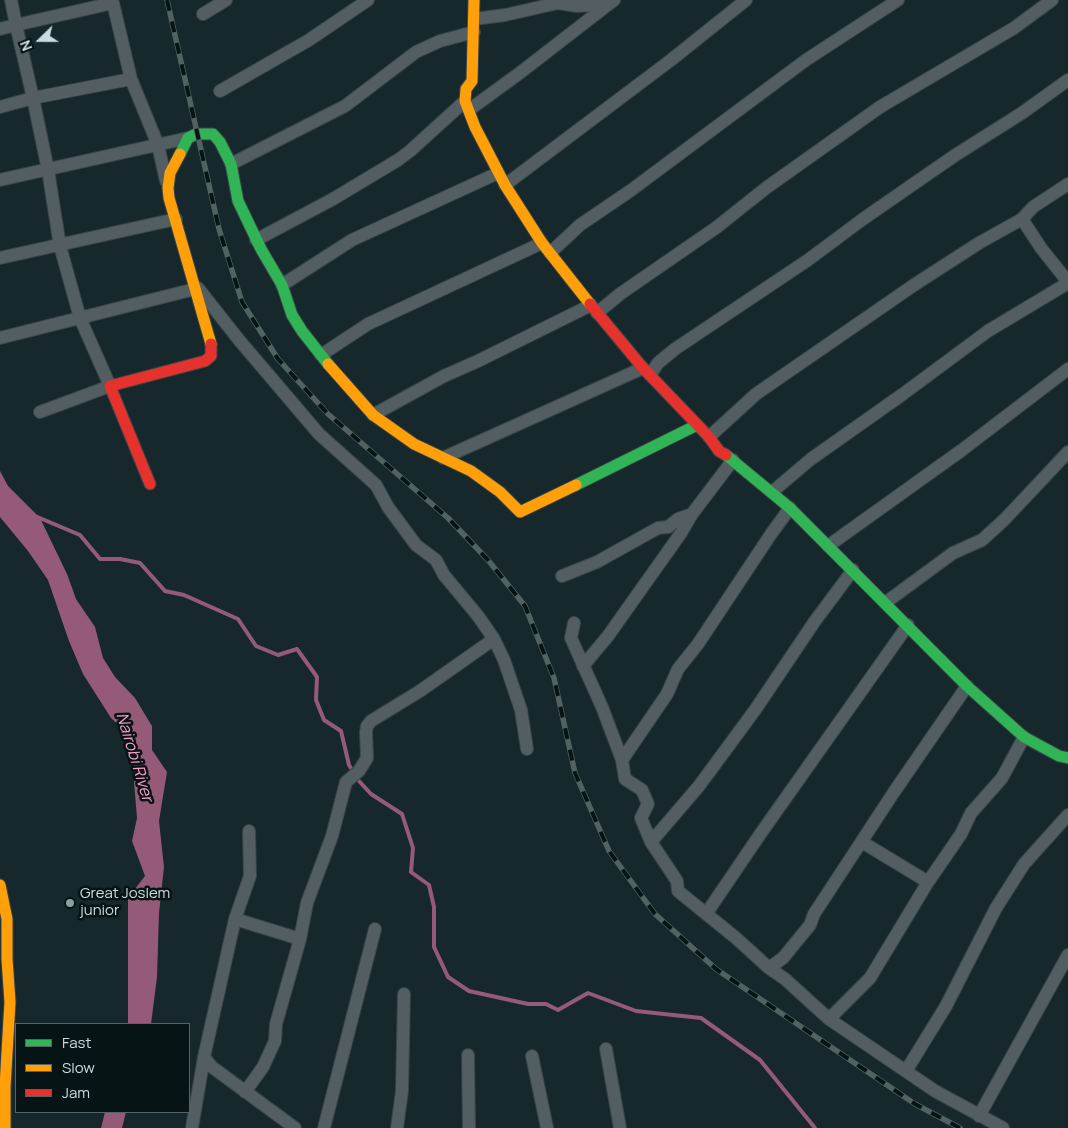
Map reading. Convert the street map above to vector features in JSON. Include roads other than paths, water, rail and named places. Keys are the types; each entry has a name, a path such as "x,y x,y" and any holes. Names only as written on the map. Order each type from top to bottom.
{"street":[{"path":"11,0 34,98 60,246 80,318 150,484"},
{"path":"203,14 226,0"},
{"path":"220,91 308,40 368,0"},
{"path":"474,0 472,81 466,89 467,105 498,173 542,243 594,309 719,451 733,460 790,508 966,686 1024,737 1059,756 1068,758"},
{"path":"505,185 671,60 746,0"},
{"path":"550,253 580,225 669,162 806,60 898,0"},
{"path":"373,415 444,376 594,309 620,294 716,227 766,188 880,107 1001,36 1052,0"},
{"path":"0,29 113,2 130,79 158,145 176,219 212,348 209,360 110,386 40,412"},
{"path":"474,19 505,15 558,4 577,6 611,2"},
{"path":"256,240 333,199 398,160 467,105 521,72 611,2"},
{"path":"230,164 344,106 416,52 440,41 474,32"},
{"path":"0,107 34,98 130,79"},
{"path":"443,458 647,371 675,349 808,260 931,172 1068,80"},
{"path":"0,180 188,138 196,134 213,134 220,142 230,164 238,201 256,240 282,285 296,323 321,355 373,415 414,444 479,476 500,492 520,512 698,425"},
{"path":"168,188 170,174 188,138"},
{"path":"282,285 352,240 498,173"},
{"path":"709,438 756,394 914,285 979,243 1022,219 1033,206 1068,184"},
{"path":"0,258 176,219"},
{"path":"772,492 811,459 903,394 988,330 1068,282 1041,248 1022,219"},
{"path":"321,355 368,324 542,243"},
{"path":"0,338 80,318 194,284"},
{"path":"194,284 319,434 376,485 388,507 416,545 436,560 444,575 478,616 494,639 516,691 527,749"},
{"path":"828,546 962,450 1068,369"},
{"path":"885,603 953,553 982,540 1004,520 1068,452"},
{"path":"584,666 681,533 692,514 733,460"},
{"path":"622,760 667,694 678,669 698,644 790,508"},
{"path":"562,576 597,562 658,528 668,527 678,519 692,514"},
{"path":"652,842 699,786 853,570"},
{"path":"574,623 571,638 596,692 622,760 625,779 642,790 648,804 641,818 652,842 676,881 678,891 736,938 769,968 785,979 830,1019 935,1091 1003,1128"},
{"path":"706,914 908,626"},
{"path":"245,1092 263,1068 269,1050 275,1041 276,1024 300,939 307,903 332,836 346,782 359,771 367,758 366,732 371,721 494,639"},
{"path":"769,968 783,958 810,925 814,914 966,686"},
{"path":"830,1019 870,978 928,882 961,834 971,813 1002,778 1024,737"},
{"path":"906,1071 946,1006 1005,893 1024,864 1068,815"},
{"path":"192,1128 204,1057 235,919 250,876 249,831"},
{"path":"862,842 928,882"},
{"path":"0,885 8,920 4,958 10,1002 5,1087 5,1128"},
{"path":"235,919 300,939"},
{"path":"324,1128 375,929"},
{"path":"979,1116 1068,955"},
{"path":"397,1128 402,1091 404,994"},
{"path":"606,1049 620,1128"},
{"path":"468,1055 469,1128"},
{"path":"532,1056 547,1128"},
{"path":"204,1057 212,1067 295,1128"}],"water":[{"name":"Nairobi River","path":"0,471 8,486 40,518 67,574 76,599 95,627 103,658 115,677 135,698 152,726 152,750 167,772 159,821 164,867 159,913 157,977 151,1023 128,1023 128,898 145,876 132,841 137,818 134,761 130,736 111,718 83,674 69,641 48,580 28,551 0,517"},
{"path":"105,1113 126,1113 122,1128 101,1128"}],"waterway":[{"path":"35,516 80,535 100,559 120,559 140,563 165,591 184,595 238,619 256,646 278,655 297,649 317,677 316,700 324,720 341,731 349,765 359,781 371,794 402,814 413,848 411,872 429,885 434,907 434,947 448,977 469,991 528,1004 546,1004 558,1010 588,993 636,1011 701,1018 760,1060 815,1128"}],"railway":[{"path":"167,0 219,229 242,302 278,359 328,414 448,518 488,560 525,606 554,678 575,773 609,851 655,914 716,969 915,1104 960,1128"}],"place":[{"name":"Great Joslem junior","path":"70,903"}]}
